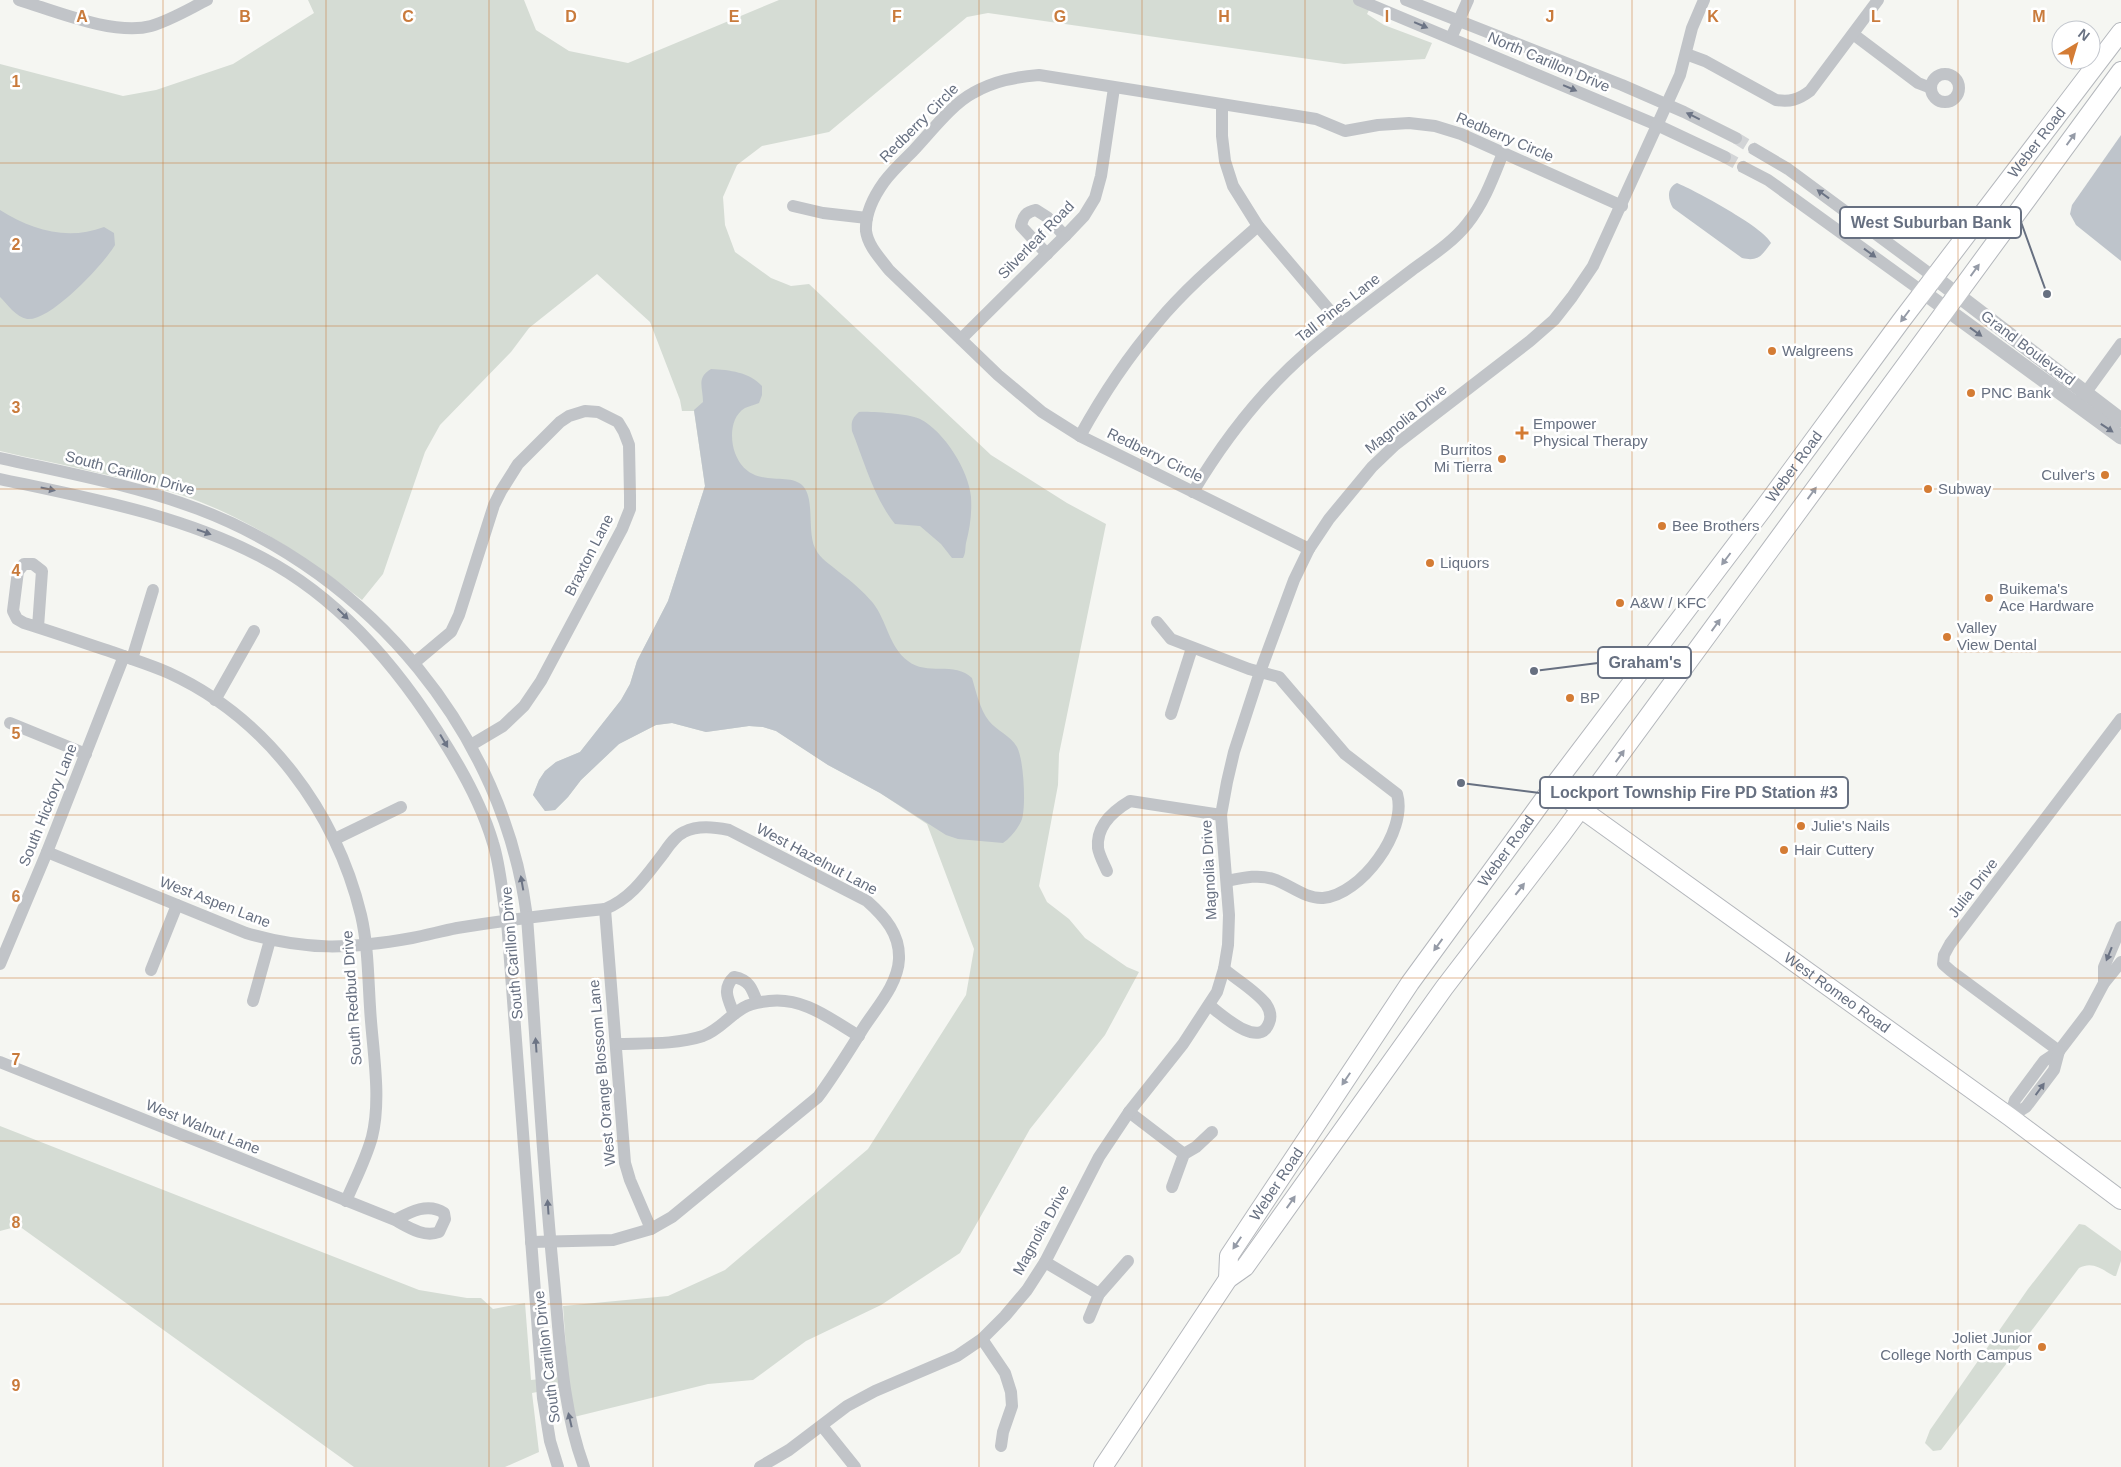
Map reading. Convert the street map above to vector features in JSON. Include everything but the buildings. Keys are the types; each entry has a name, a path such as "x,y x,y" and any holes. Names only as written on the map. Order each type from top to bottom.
{"main road":[{"name":"Weber Road","path":"1228,1279 1229,1256 1410,983 1552,788 1763,509 1922,292 2121,32"},
{"name":"Weber Road","path":"1103,1467 1228,1279 1245,1267 1444,988 1581,809 2121,71"},
{"name":"West Romeo Road","path":"1552,788 2010,1117 2121,1200"}],"street":[{"path":"19,0 103,25 128,28 150,26 173,18 208,0"},
{"name":"North Carillon Drive","path":"1360,0 1657,125 1725,157"},
{"name":"North Carillon Drive","path":"1406,0 1667,104 1736,138"},
{"path":"1451,38 1468,0"},
{"name":"Magnolia Drive","path":"760,1467 789,1450 846,1406 875,1391 957,1356 982,1339 1027,1290 1045,1262 1100,1157 1129,1112 1183,1044 1216,992 1224,969 1228,945 1227,881 1222,815 1234,752 1285,602 1309,549 1329,519 1372,467 1395,446 1530,341 1554,320 1593,266 1622,206 1680,75 1692,28 1704,0"},
{"path":"1686,54 1705,61 1776,100 1787,102 1800,100 1810,91 1878,0"},
{"path":"1853,34 1918,84 1930,88"},
{"name":"Redberry Circle","path":"1309,549 1080,436 1042,412 998,374 889,270 873,250 866,232 867,218 870,206 885,180 971,94 994,83 1016,77 1039,75 1316,119 1345,131 1378,125 1409,123 1434,126 1461,134 1622,206"},
{"name":"Silverleaf Road","path":"961,339 1084,216 1095,198 1101,176 1114,88"},
{"path":"1222,105 1222,136 1225,160 1233,186 1258,226 1341,324"},
{"path":"1754,149 1788,169 1934,277"},
{"name":"Tall Pines Lane","path":"1193,492 1228,438 1253,406 1292,366 1341,324 1443,246 1466,225 1482,203 1503,153"},
{"path":"1743,166 1768,180 1922,292"},
{"path":"792,206 823,213 867,218"},
{"path":"1047,254 1021,226 1024,216 1030,211 1036,210 1047,217 1064,236"},
{"path":"1080,436 1110,384 1158,322 1213,266 1258,226"},
{"name":"Grand Boulevard","path":"1934,277 2121,420"},
{"name":"Grand Boulevard","path":"1922,292 2121,437"},
{"path":"2076,405 2121,344"},
{"name":"Braxton Lane","path":"414,662 451,632 459,615 494,505 518,464 560,422 569,416 585,411 598,412 618,422 629,445 630,509 622,528 541,681 524,706 504,726 471,745"},
{"name":"South Carillon Drive","path":"0,458 153,493 200,509 260,537 340,590 389,634 414,662 448,707 471,745 490,784 509,832 522,880 527,917 550,1242 569,1419 584,1467"},
{"name":"South Carillon Drive","path":"0,478 144,512 217,537 263,558 302,581 330,602 372,644 401,678 428,714 467,780 493,843 507,921 543,1398 550,1441 558,1467"},
{"name":"South Redbud Drive","path":"38,627 42,570 34,564 24,564 18,570 13,611 17,618 38,627 170,673 215,700 270,746 298,777 320,811 352,882 366,944 376,1106 372,1136 346,1201"},
{"name":"South Hickory Lane","path":"0,964 86,754 128,658 153,590"},
{"path":"1157,622 1171,639 1260,672 1279,677 1345,754 1397,794 1399,803 1398,814 1388,842 1377,861 1350,887 1333,896 1321,898 1304,894 1272,878 1257,876 1227,881"},
{"path":"215,700 254,631"},
{"path":"1171,714 1192,648"},
{"name":"Julia Drive","path":"2059,1051 1951,971 1943,964 1944,955 1950,944 2121,720"},
{"path":"10,723 86,754"},
{"path":"1107,871 1098,848 1102,828 1110,815 1130,801 1222,815"},
{"path":"334,840 400,807"},
{"name":"West Hazelnut Lane","path":"527,917 605,909 616,904 630,894 644,879 671,843 682,833 695,828 713,827 729,830 867,902 891,925 898,943 899,960 893,981 834,1077 818,1097 672,1217 651,1229 613,1240 531,1242"},
{"name":"West Aspen Lane","path":"47,852 246,933 270,940 309,947 334,948 366,944 527,917"},
{"path":"151,970 177,905"},
{"name":"West Orange Blossom Lane","path":"605,909 625,1163 651,1229"},
{"path":"2104,983 2104,966 2121,927"},
{"path":"252,1001 270,940"},
{"path":"2010,1117 2026,1108 2054,1070 2059,1051 2088,1013 2104,983 2121,962"},
{"path":"1209,1005 1243,1030 1252,1033 1260,1032 1267,1028 1270,1013 1262,1000 1224,969"},
{"path":"734,1014 726,986 734,977 743,979 750,984 757,1002"},
{"path":"616,1044 690,1039 720,1027 744,1007 757,1002 777,1000 806,1004 859,1036"},
{"name":"West Walnut Lane","path":"0,1062 395,1220"},
{"path":"1129,1112 1184,1154"},
{"path":"1172,1186 1184,1154 1196,1147 1212,1132"},
{"path":"1089,1318 1099,1294 1128,1261"},
{"path":"1045,1262 1099,1294"},
{"path":"982,1339 1005,1373 1011,1392 1012,1406 1003,1432 1002,1446"},
{"path":"822,1426 855,1467"}],"shaded area":[{"path":"308,0 524,0 536,30 569,51 628,63 779,0 1374,0 1367,14 1384,25 1432,43 1425,59 1344,64 988,13 967,17 829,132 762,146 737,165 723,197 725,225 735,252 771,278 791,286 809,284 991,455 1067,503 1106,524 1059,754 1058,785 1039,886 1047,902 1069,919 1085,938 1127,967 1139,972 1105,1035 1030,1129 960,1253 881,1305 806,1341 753,1380 708,1384 574,1417 569,1386 532,1393 539,1452 505,1467 354,1467 19,1226 0,1231 0,1126 419,1290 467,1298 481,1298 493,1309 525,1303 531,1380 568,1376 563,1306 668,1296 725,1270 868,1149 966,995 974,949 927,824 880,793 828,765 776,731 763,727 749,726 706,732 672,723 656,725 619,744 581,780 555,810 545,811 533,795 545,771 556,762 580,752 621,700 630,684 637,661 668,601 705,486 694,411 682,411 680,400 650,322 597,274 529,328 511,352 440,425 425,452 383,574 362,600 276,540 206,504 137,482 0,451 0,64 123,96 156,90 233,64 314,13"},
{"path":"2121,135 2121,261 2076,225 2070,214 2072,205"},
{"path":"1677,183 1743,219 1766,236 1771,243 1760,256 1752,259 1742,258 1673,208 1669,194 1673,185"},
{"path":"0,210 25,223 50,231 77,233 104,227 114,233 115,245 88,278 62,302 37,317 23,318 15,313 0,297"},
{"path":"711,369 732,371 745,375 762,386 762,395 759,403 740,412 732,429 733,447 742,465 750,472 759,476 788,480 803,486 809,499 811,533 817,552 873,603 896,649 915,665 923,668 957,670 972,678 986,717 1011,739 1017,747 1023,772 1023,813 1016,829 1003,843 958,839 946,835 880,793 828,765 776,731 763,727 749,726 706,732 672,723 656,725 619,744 581,780 555,810 545,811 533,795 545,771 556,762 580,752 621,700 630,684 637,661 668,601 705,486 694,410 703,402 702,379 706,372"},
{"path":"859,412 900,414 920,419 938,433 954,453 966,476 971,497 969,532 963,558 952,558 941,544 920,526 895,524 881,503 852,431 852,420"},
{"path":"2079,1224 2085,1225 2121,1251 2121,1261 2116,1276 2089,1265 2079,1268 1941,1450 1933,1451 1925,1443 1930,1430 2028,1289"}],"tunnel":[{"path":"1736,138 1754,149"},
{"path":"1725,157 1743,167"}],"place":[{"name":"West Suburban Bank","path":"2047,294"},
{"name":"Walgreens","path":"1772,351"},
{"name":"PNC Bank","path":"1971,393"},
{"name":"Empower Physical Therapy","path":"1522,433"},
{"name":"Burritos Mi Tierra","path":"1502,459"},
{"name":"Culver's","path":"2105,475"},
{"name":"Subway","path":"1928,489"},
{"name":"Bee Brothers","path":"1662,526"},
{"name":"Liquors","path":"1430,563"},
{"name":"Buikema's Ace Hardware","path":"1989,598"},
{"name":"A&W / KFC","path":"1620,603"},
{"name":"Valley View Dental","path":"1947,637"},
{"name":"Graham's","path":"1534,671"},
{"name":"BP","path":"1570,698"},
{"name":"Lockport Township Fire PD Station #3","path":"1461,783"},
{"name":"Julie's Nails","path":"1801,826"},
{"name":"Hair Cuttery","path":"1784,850"},
{"name":"Joliet Junior College North Campus","path":"2042,1347"}]}
